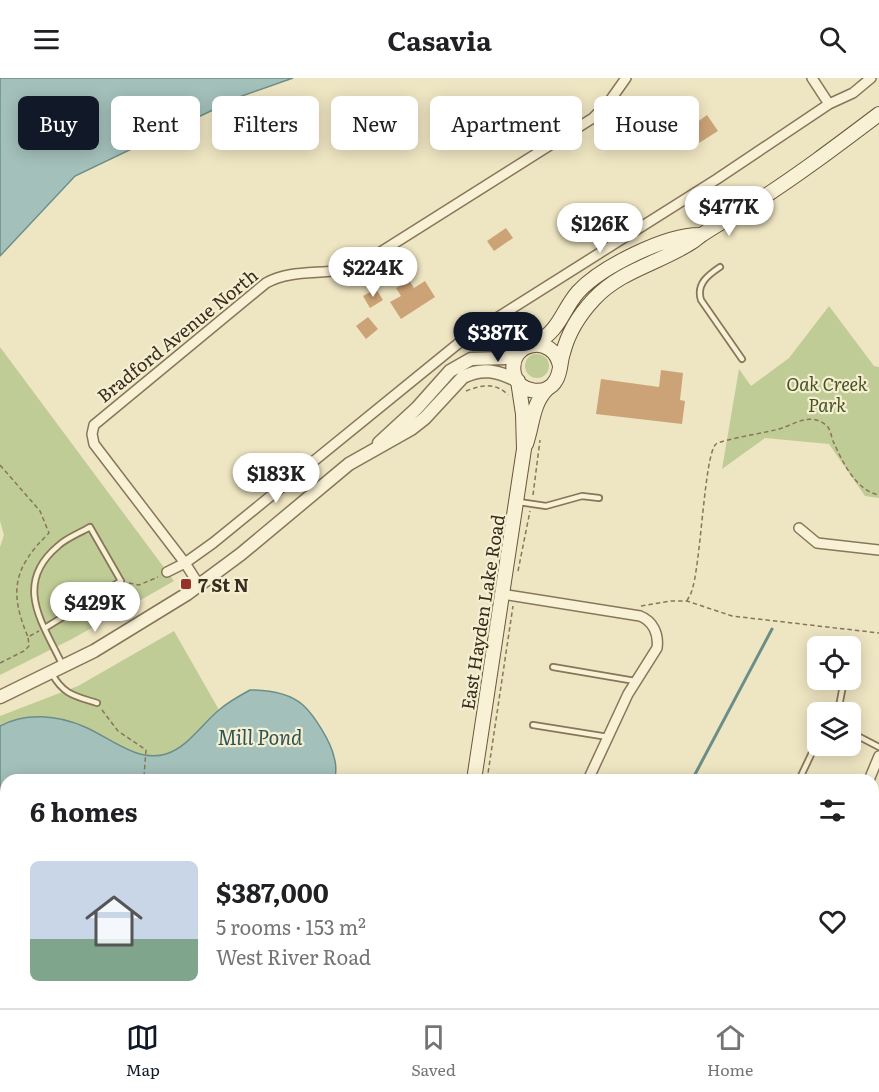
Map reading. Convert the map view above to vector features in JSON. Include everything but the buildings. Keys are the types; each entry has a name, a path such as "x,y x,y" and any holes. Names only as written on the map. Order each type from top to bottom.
{"main road":[{"path":"701,235 689,235 648,249 609,268 579,291 554,330 535,344 520,350 514,366 517,380 528,389 535,391 548,388 556,380 573,328 594,299 619,279 687,246 778,188 879,114"},
{"path":"535,344 551,350 556,355 560,366"},
{"name":"East Hayden Lake Road","path":"475,774 524,449 523,414 517,380"},
{"name":"East Hayden Lake Road","path":"524,449 532,427 537,400 548,388"}],"street":[{"name":"Bradford Avenue North","path":"185,563 94,444 92,434 94,425 101,417 266,283 290,274 338,271 360,265 592,118 609,102 626,78"},
{"path":"812,78 829,104"},
{"path":"167,572 185,563 267,500 443,354 717,179 829,104 853,93 871,78"},
{"path":"0,697 147,621 199,585 241,554 328,480 371,450 417,408 450,371 471,359 506,358 520,350"},
{"path":"371,450 396,439 424,418 463,377 471,373 489,370 517,380"},
{"path":"799,528 817,543 879,550"},
{"path":"185,563 199,585"},
{"path":"502,594 637,616 649,620 658,641 652,656 635,681 591,774"},
{"path":"872,774 879,756"}],"lane":[{"path":"720,267 704,280 699,294 742,359"},
{"path":"517,501 546,506 582,495 599,498"},
{"path":"45,628 121,581 90,527 58,545 42,564 35,581 35,610 63,666"},
{"path":"553,667 635,681"},
{"path":"51,672 59,686 67,693 97,703"},
{"path":"533,725 608,737"},
{"path":"861,738 879,747"},
{"path":"802,774 810,756"}],"path":[{"path":"504,313 517,335"},
{"path":"493,386 503,390 510,397"},
{"path":"687,601 697,565 713,448 723,440 752,436 803,419 818,420 827,426 839,453 854,477 868,491 879,495"},
{"path":"533,495 541,435"},
{"path":"0,465 40,511 49,533 58,545"},
{"path":"517,580 530,513"},
{"path":"0,663 29,646 28,637 18,614 18,584 21,570 34,548 49,533"},
{"path":"121,581 139,585 167,572"},
{"path":"637,616 641,606 687,601 732,616 879,633"},
{"path":"488,774 514,604"},
{"path":"28,637 45,628"},
{"path":"97,703 118,731 146,750 144,774"}],"green space":[{"name":"Oak Creek Park","path":"829,306 874,366 879,367 879,498 865,496 829,444 765,438 722,469 739,369 751,386 789,358"},
{"path":"0,347 174,581 72,639 0,675 0,547 4,535 0,521"},
{"path":"537,354 546,357 549,366 546,375 537,378 528,375 525,366 528,357"},
{"path":"174,631 256,774 0,774 0,716 78,686"}],"water":[{"path":"0,78 293,78 242,96 212,96 212,110 200,116 200,96 111,96 111,150 129,150 75,176 0,256"},
{"name":"Mill Pond","path":"250,690 285,695 303,705 322,729 329,744 335,759 335,774 0,774 0,726 10,722 31,717 64,720 85,727 134,752 155,756 174,751 181,746 222,707"}],"waterway":[{"path":"695,774 772,629"}],"place":[{"name":"7 St N","path":"186,584"}]}
